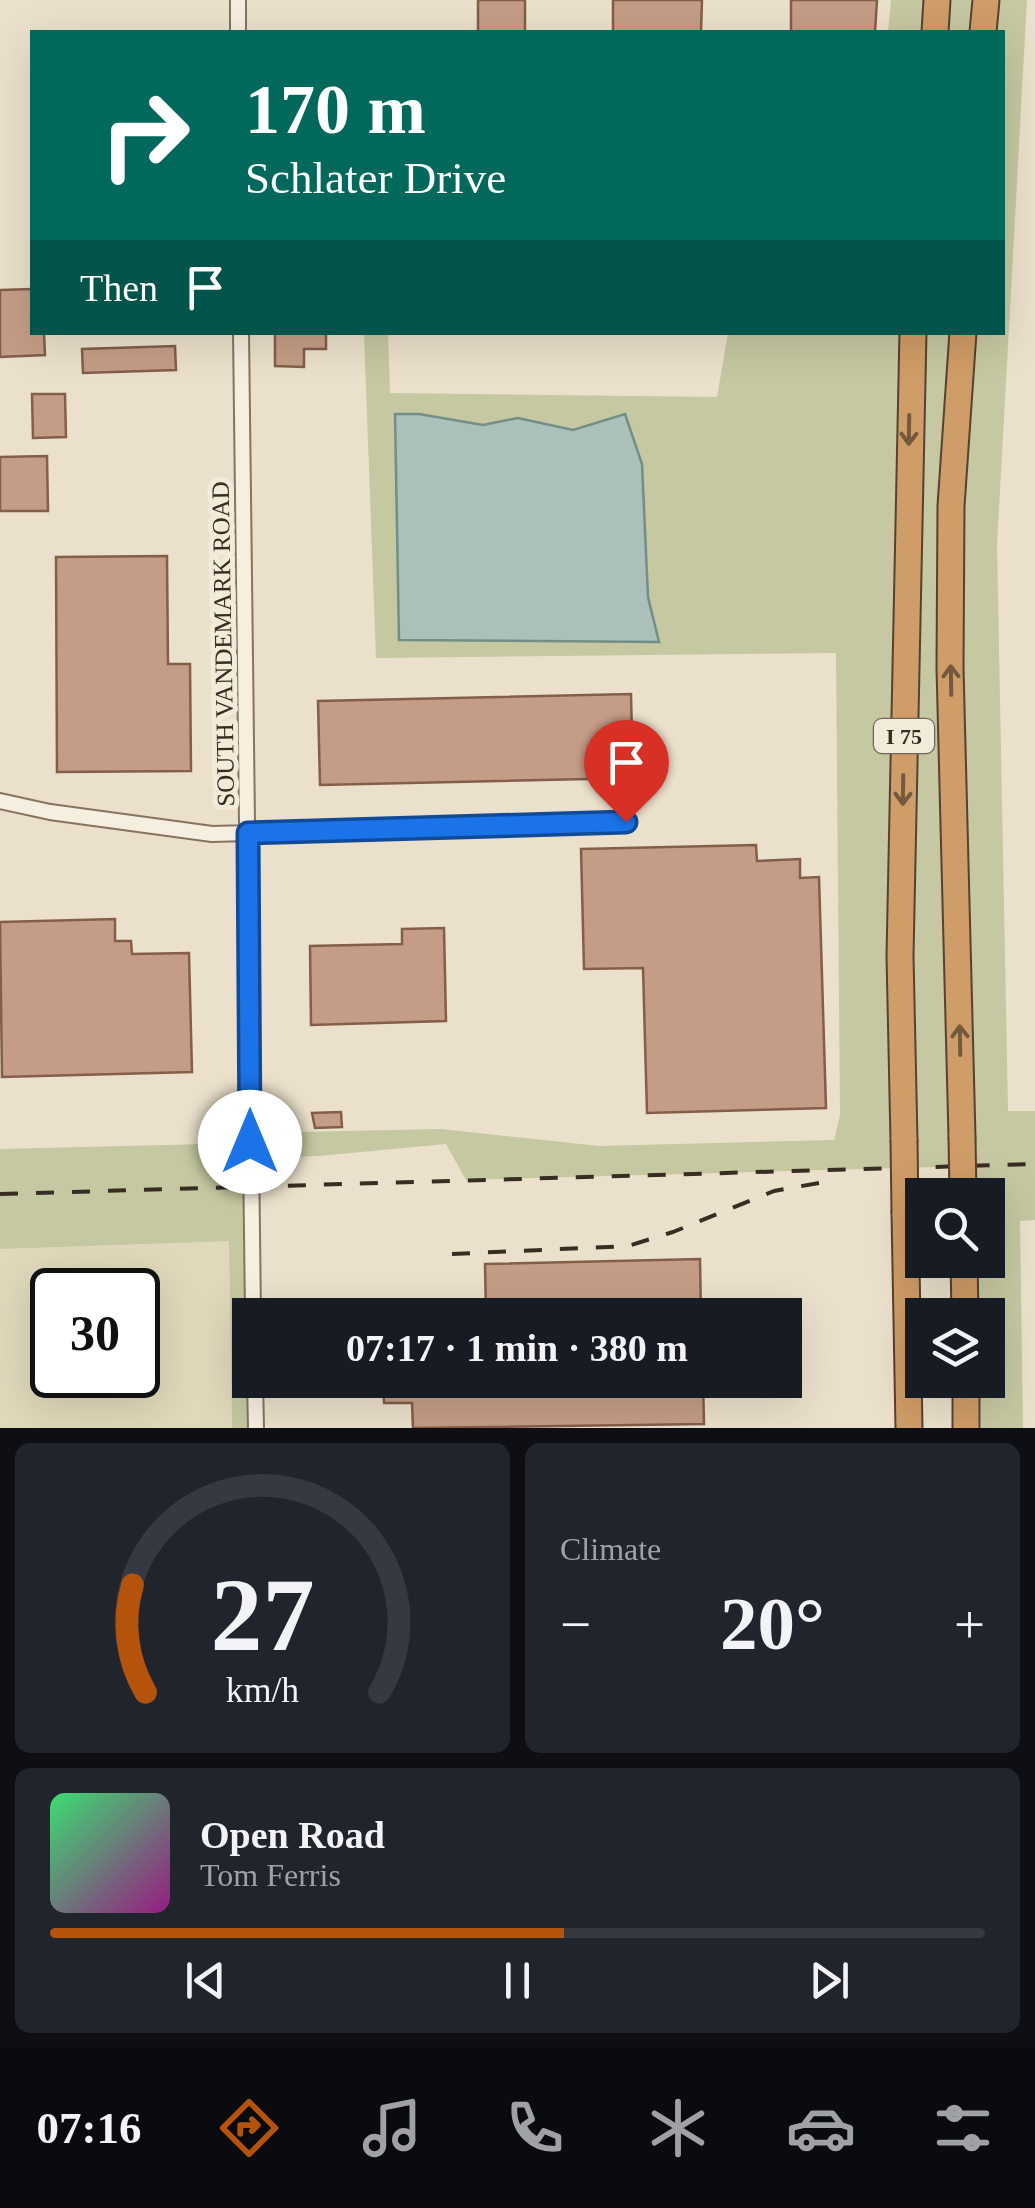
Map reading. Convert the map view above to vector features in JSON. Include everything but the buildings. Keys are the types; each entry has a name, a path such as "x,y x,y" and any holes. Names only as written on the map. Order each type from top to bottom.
{"highway":[{"path":"935,30 938,0"},
{"path":"984,30 986,0"},
{"name":"I 75","path":"908,1428 900,956 912,335"},
{"name":"I 75","path":"963,335 952,506 950,650 963,1178"},
{"path":"966,1398 966,1428"}],"street":[{"path":"238,0 238,30"},
{"name":"SOUTH VANDEMARK ROAD","path":"241,335 253,1298"},
{"path":"0,801 50,812 194,831 248,833 626,822"},
{"path":"255,1398 256,1428"}],"shaded area":[{"path":"229,1240 232,1428 0,1428 0,1249"}],"green space":[{"path":"891,0 1027,0 997,545 1008,1111 1035,1111 1035,1220 1020,1221 1023,1428 981,1428 980,1398 1005,1398 1005,1298 977,1298 977,1278 1005,1278 1005,1178 972,1178 972,1166 466,1180 446,1144 250,1158 250,1298 232,1298 232,1398 252,1398 256,1428 232,1428 229,1241 0,1249 0,1149 249,1143 250,1133 441,1129 599,1146 834,1140 840,1115 836,653 376,658 364,335 388,335 390,393 717,397 728,335 1005,335 1005,30 888,30","holes":["419,414 483,425 518,418 573,430 648,597 659,642"]}],"water":[{"path":"395,414 483,425 518,418 573,430 625,414 642,464 648,597 659,642 399,640"}],"railway":[{"path":"0,1194 1035,1164"},
{"path":"452,1254 628,1246 774,1191 830,1181"}],"route":[{"path":"250,1142 248,833 626,822"}]}
